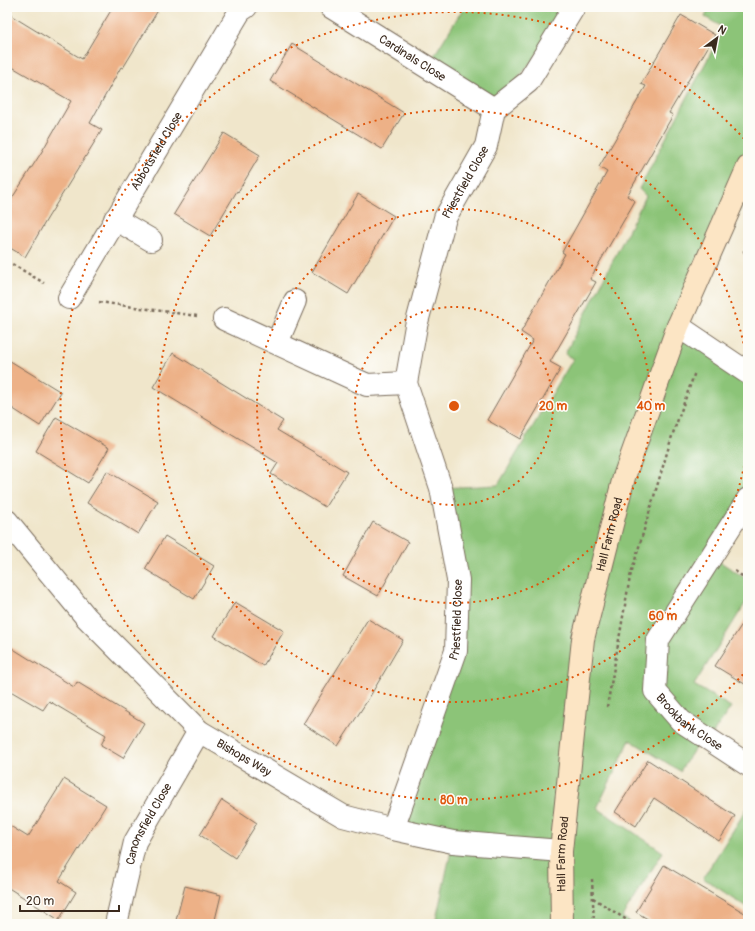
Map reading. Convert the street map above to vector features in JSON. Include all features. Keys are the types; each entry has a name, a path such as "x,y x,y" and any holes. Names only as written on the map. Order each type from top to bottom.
{"street":[{"name":"Abbotsfield Close","path":"69,298 240,11 246,7"},
{"name":"Cardinals Close","path":"331,7 494,109"},
{"path":"494,109 528,82 574,7"},
{"name":"Priestfield Close","path":"393,829 456,651 458,580 441,488 406,383 416,326 445,218 486,146 494,109"},
{"name":"Hall Farm Road","path":"562,924 561,851 583,639 624,477 678,326 748,167"},
{"path":"115,219 151,240"},
{"path":"277,344 295,301"},
{"path":"224,320 367,385 406,383"},
{"path":"678,326 748,373"},
{"name":"Brookbank Close","path":"748,499 658,640 655,691 681,721 748,765"},
{"name":"Bishops Way","path":"7,521 86,617 199,731 342,816 453,842 561,851"},
{"name":"Canonsfield Close","path":"116,924 135,842 199,731"}],"path":[{"path":"745,246 743,252 748,250"},
{"path":"7,261 69,298 224,320"},
{"path":"606,708 630,577 672,436 705,344"},
{"path":"592,877 594,924"},
{"path":"593,898 633,924"}],"green space":[{"path":"464,7 574,7 494,109 427,67"},
{"path":"709,7 748,7 748,194 678,326 748,373 748,499 711,556 748,580 748,599 694,685 731,707 709,739 703,736 680,771 630,740 597,808 663,852 622,917 633,924 435,924 453,842 393,829 456,651 441,488 498,485 573,359 565,354 646,196 639,189 724,28 705,17"},
{"path":"748,807 748,908 703,878"}],"building":[{"path":"113,7 160,7 123,68 121,67 90,123 102,130 25,257 7,246 7,206 41,153 71,101 7,64 7,13 82,59"},
{"path":"681,15 715,35 669,113 673,115 627,196 635,201 590,279 596,282 550,362 561,368 520,439 487,420 533,340 521,332 565,254 562,252 607,172 599,167 646,86 641,84"},
{"path":"292,44 404,113 382,149 270,81"},
{"path":"224,133 260,155 210,236 174,214"},
{"path":"358,194 394,216 348,294 312,272"},
{"path":"173,353 283,421 277,430 347,472 325,507 271,474 278,463 153,387"},
{"path":"7,359 61,392 40,426 7,405"},
{"path":"56,417 109,448 88,483 36,451"},
{"path":"107,471 158,501 138,534 87,503"},
{"path":"373,522 408,542 378,596 343,576"},
{"path":"165,536 214,566 194,599 145,569"},
{"path":"235,602 284,631 263,666 214,636"},
{"path":"748,615 748,686 715,666"},
{"path":"368,619 403,640 369,698 338,746 303,724"},
{"path":"7,645 74,687 77,682 144,723 123,758 101,745 106,735 49,701 43,710 7,689"},
{"path":"648,760 735,816 719,841 654,798 636,826 615,812"},
{"path":"64,779 106,805 59,881 76,892 59,920 7,887 7,824 28,837"},
{"path":"222,800 257,823 235,858 200,835"},
{"path":"664,865 748,915 748,924 656,924 636,912"},
{"path":"185,886 221,895 214,924 175,924"}]}
